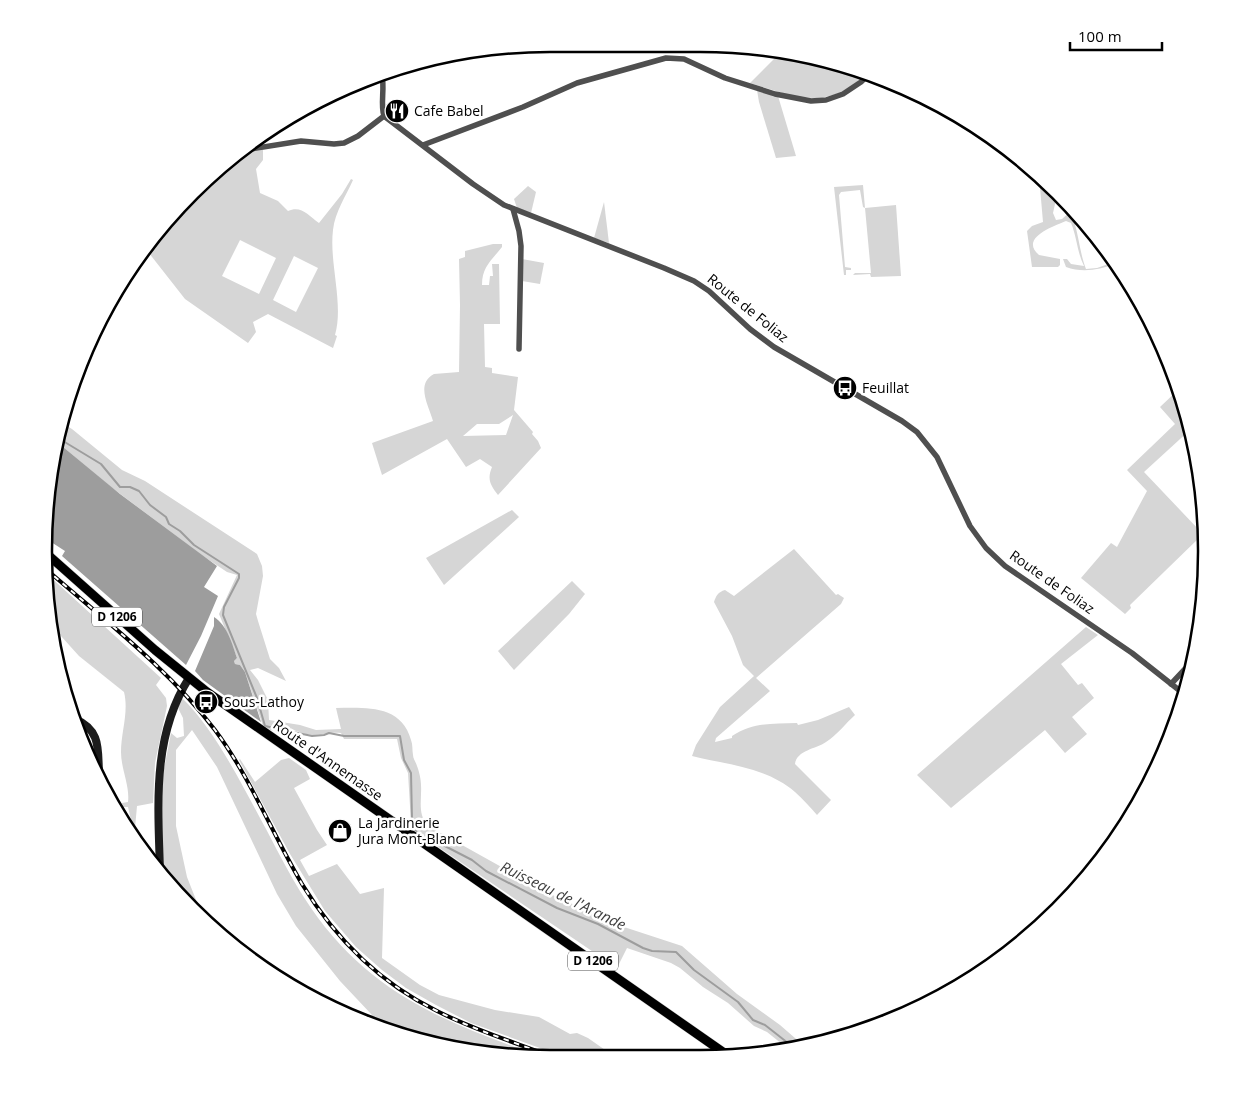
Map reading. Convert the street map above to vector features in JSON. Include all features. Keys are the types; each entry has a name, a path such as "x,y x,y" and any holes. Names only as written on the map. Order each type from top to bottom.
{"main road":[{"name":"Route d'Annemasse","path":"52,559 189,678 718,1049"}],"street":[{"path":"423,145 523,107 577,83 666,58 684,58 725,78 782,96 811,101 826,100 843,94 863,80"},
{"path":"259,148 301,141 338,144 358,136 384,116 382,108 384,90 382,82"},
{"name":"Route de Foliaz","path":"384,116 483,191 513,210 688,278 709,292 750,329 774,347 902,421 920,436 937,457 970,526 986,548 1005,566 1132,653 1178,689"},
{"path":"513,210 519,230 521,246 519,349"},
{"path":"1171,684 1183,671"},
{"path":"160,859 159,766 171,715 178,696 189,678"},
{"path":"84,724 95,737 97,757"}],"shaded area":[{"path":"774,59 828,69 860,79 837,93 824,97 810,98 782,93 750,83"},
{"path":"757,90 778,96 796,156 776,158"},
{"path":"263,150 263,160 256,169 260,193 278,201 288,211 293,209 301,210 319,223 342,194 351,179 353,180 338,210 333,230 332,243 338,310 335,335 337,336 333,348 268,314 253,322 256,332 248,343 185,299 151,255 176,222 222,176 255,151","holes":["240,240 276,258 259,294 222,276","294,256 318,268 296,312 273,300"]},
{"path":"863,185 865,208 863,207 860,190 841,192 839,195 845,267 851,268 851,270 846,270 846,275 844,275 834,187"},
{"path":"528,186 536,192 531,213 517,208 514,199"},
{"path":"1040,188 1055,203 1053,213 1056,220 1062,219 1067,215 1074,222 1086,269 1106,265 1108,266 1090,270 1066,267 1063,259 1067,259 1071,264 1084,266 1071,223 1066,221 1047,229 1033,243 1034,249 1039,255 1060,259 1060,265 1058,267 1032,267 1027,231 1032,226 1043,222"},
{"path":"604,202 609,243 594,238"},
{"path":"896,205 901,276 871,277 870,274 853,275 855,273 871,273 865,208"},
{"path":"493,244 502,244 502,247 485,269 482,279 482,285 489,285 490,276 493,276 492,264 499,264 500,324 484,324 485,367 492,368 492,373 518,377 514,410 533,432 532,434 541,448 498,495 490,482 492,467 480,459 466,467 447,439 382,475 372,443 433,421 425,396 425,383 434,374 459,372 459,259 465,257 465,251","holes":["513,415 506,435 463,436 477,424 499,424"]},
{"path":"522,259 544,263 540,284 522,281"},
{"path":"1172,395 1184,435 1144,472 1197,527 1197,540 1130,605 1131,608 1125,614 1081,578 1111,543 1117,547 1147,491 1127,470 1175,424 1160,407"},
{"path":"68,427 122,470 145,481 257,554 262,566 263,576 256,614 270,659 279,668 286,681 258,668 250,670 258,680 268,700 269,720 300,725 316,730 341,729 336,708 381,710 391,714 406,728 411,740 413,756 421,780 421,811 428,826 548,893 624,927 682,946 737,994 797,1040 780,1042 767,1032 754,1026 728,1003 671,963 627,948 617,968 413,830 408,773 401,758 397,739 344,739 341,733 310,735 290,729 288,733 270,730 263,726 245,672 240,665 235,664 234,661 237,658 219,614 237,575 227,572 203,556 111,487 63,447"},
{"path":"63,447 120,494 217,566 204,587 218,596 186,665 62,556 65,551 52,543 57,486"},
{"path":"512,510 519,517 444,585 426,558"},
{"path":"794,549 836,595 838,594 844,598 841,604 756,678 770,691 716,738 715,742 732,738 732,736 740,731 748,728 771,724 797,723 798,725 818,720 849,707 855,715 838,732 830,739 803,753 796,759 795,764 831,800 817,815 795,792 772,777 746,768 692,756 696,745 720,707 754,676 743,665 732,636 714,602 719,593 725,590 734,596"},
{"path":"54,580 161,678 156,685 166,698 167,706 155,763 153,803 137,806 135,825 130,818 128,807 124,807 122,803 128,802 127,784 121,752 126,707 124,692 79,656 60,635"},
{"path":"572,581 585,594 569,614 514,670 498,651"},
{"path":"214,617 223,625 229,636 237,658 234,661 235,664 240,665 245,672 261,722 203,680 195,671 214,626"},
{"path":"1086,627 1098,635 1061,664 1078,685 1082,683 1094,698 1072,717 1087,734 1065,753 1045,730 951,808 917,775"},
{"path":"182,698 206,726 228,760 287,869 311,908 334,938 359,963 385,984 443,1018 519,1048 454,1040 422,1033 371,1016 296,926 277,894 217,767 192,730 176,750 176,826 187,877 196,900 176,880 163,864 161,793 171,733 177,738 184,736 183,718 178,708"},
{"path":"289,758 306,770 310,779 294,788 327,845 300,860 309,876 337,864 360,894 384,888 382,958 420,985 439,995 495,1010 539,1017 570,1034 577,1033 588,1038 605,1050 545,1050 471,1023 406,988 356,947 325,911 290,854 239,760 255,782 281,760"}],"waterway":[{"name":"Ruisseau de l'Arande","path":"65,442 101,464 120,487 130,487 139,491 150,505 166,517 169,524 180,531 194,545 239,574 239,578 224,607 223,615 257,698 265,726 312,736 329,733 344,736 400,736 404,760 411,773 412,820 418,834 472,860 486,871 557,908 598,924 643,948 652,951 676,952 694,970 738,1002 753,1020 765,1025 786,1042"}],"railway":[{"path":"53,575 156,665 197,707 228,748 291,865 315,904 344,941 360,957 378,973 416,1000 451,1018 531,1049"}],"place":[{"name":"Cafe Babel","path":"397,111"},
{"name":"Feuillat","path":"845,388"},
{"name":"Sous-Lathoy","path":"206,702"},
{"name":"La Jardinerie Jura Mont-Blanc","path":"340,831"}]}
